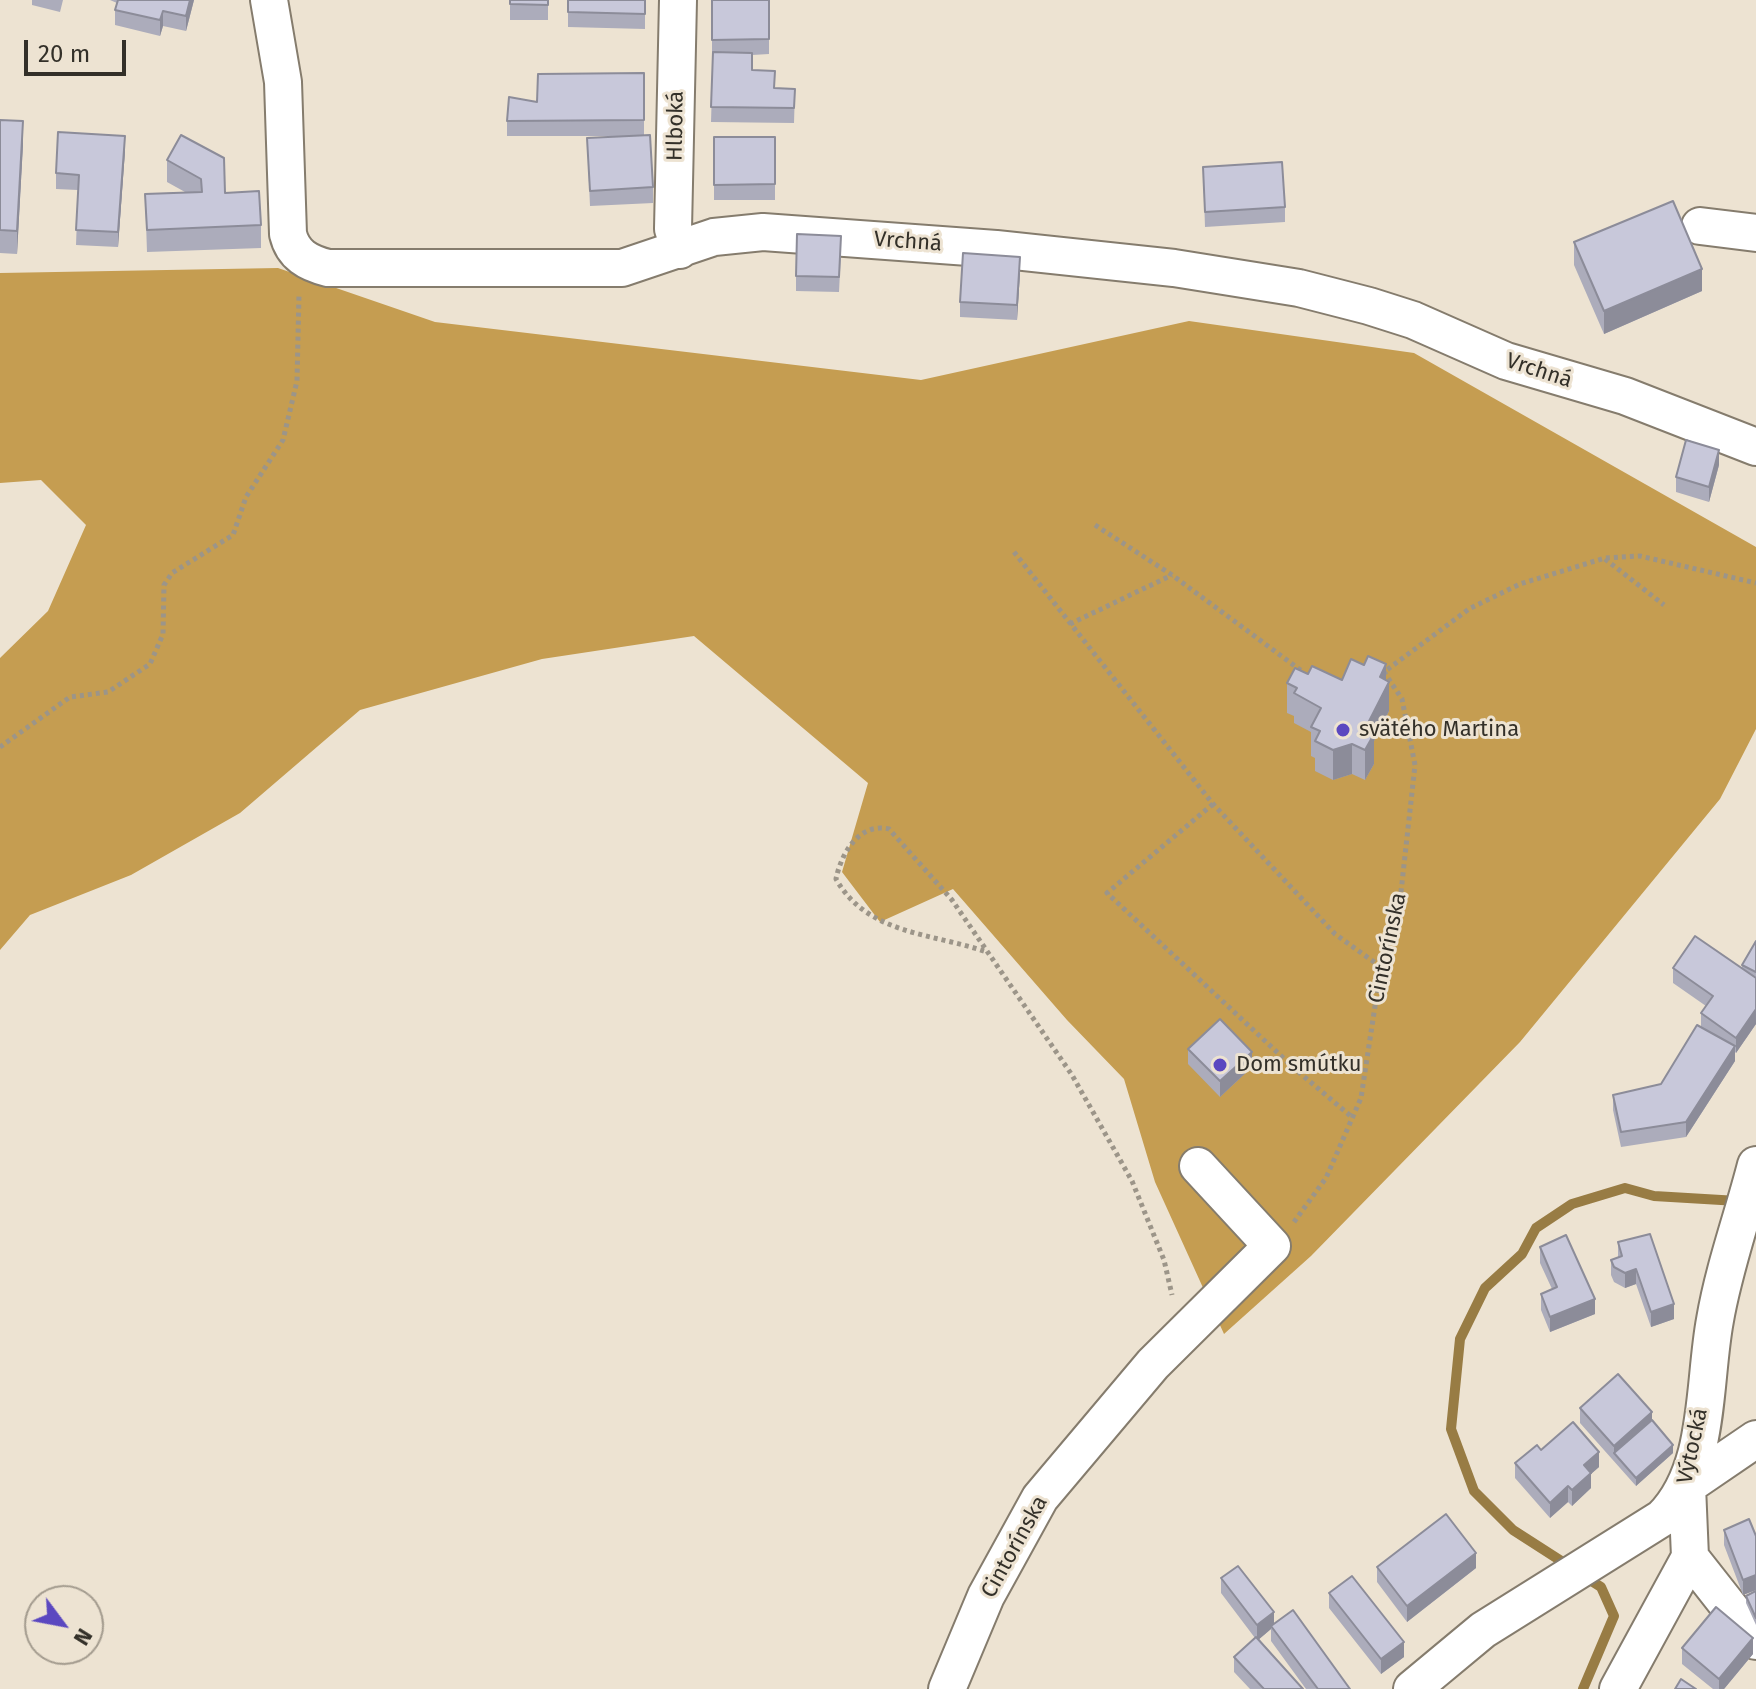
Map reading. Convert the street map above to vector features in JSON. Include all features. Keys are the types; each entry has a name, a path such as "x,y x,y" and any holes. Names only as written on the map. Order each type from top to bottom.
{"street":[{"path":"269,0 283,82 288,234 291,246 300,256"},
{"name":"Hlboká","path":"678,0 673,229 680,250"},
{"path":"1700,226 1756,233"},
{"name":"Vrchná","path":"300,256 328,268 388,265 587,270 622,268 714,237 763,232 996,249 1247,279 1313,292 1413,320 1506,361 1625,396 1756,447"},
{"path":"1198,1166 1272,1246"},
{"name":"Výtocká","path":"1412,1689 1483,1630 1662,1518 1687,1486 1696,1450 1715,1318 1755,1169"},
{"name":"Cintorínska","path":"947,1689 986,1596 1040,1498 1170,1347 1272,1246"},
{"path":"1618,1689 1690,1557 1687,1486 1756,1439"},
{"path":"1690,1557 1756,1641"}],"path":[{"path":"0,747 70,697 108,692 150,664 163,634 164,585 172,573 233,535 246,497 283,440 297,381 300,256"},
{"path":"1095,525 1172,575 1307,676"},
{"path":"1014,552 1213,804 1335,934 1381,967"},
{"path":"1369,675 1384,672 1456,618 1520,584 1605,558 1640,556 1756,583"},
{"path":"1605,558 1664,605"},
{"path":"1070,624 1172,575"},
{"name":"Cintorínska","path":"1272,1246 1307,1208 1320,1188 1361,1098 1381,967 1399,910 1415,765 1402,699 1384,672"},
{"path":"1213,804 1107,893 1295,1069 1353,1118"},
{"path":"984,951 878,922 860,909 846,896 836,879 839,863 850,845 866,832 880,826 889,829 952,900 984,951 1072,1075 1132,1181 1164,1260 1177,1319 1170,1347"}],"shaded area":[{"path":"278,268 435,322 921,380 1189,321 1414,353 1756,547 1756,729 1720,799 1520,1042 1311,1256 1224,1334 1155,1182 1124,1079 1067,1020 953,889 880,922 842,872 868,783 694,636 542,659 360,710 240,813 131,875 30,915 0,950 0,658 48,611 86,525 41,480 0,483 0,273"}],"building":[{"path":"118,0 190,0 186,16 163,11 160,20 115,10"},
{"path":"510,0 548,0 548,5 510,4"},
{"path":"568,0 645,0 645,14 568,12"},
{"path":"712,0 769,0 769,39 712,40"},
{"path":"713,52 752,53 752,70 775,71 774,88 795,89 794,108 711,107"},
{"path":"644,73 644,120 507,121 509,97 537,102 538,74"},
{"path":"0,120 23,121 17,231 0,230"},
{"path":"58,132 125,136 118,232 76,230 79,175 56,173"},
{"path":"181,135 224,158 225,193 259,191 261,225 147,230 145,194 202,192 201,179 167,160"},
{"path":"650,135 653,187 590,191 587,138"},
{"path":"714,137 775,137 775,184 714,185"},
{"path":"1282,162 1285,207 1205,212 1203,167"},
{"path":"1673,201 1702,269 1604,311 1574,242"},
{"path":"797,234 841,236 839,277 796,276"},
{"path":"963,253 1020,257 1017,305 960,302"},
{"path":"1686,440 1719,450 1709,487 1676,477"},
{"path":"1368,656 1386,664 1380,677 1389,682 1365,729 1374,734 1365,750 1352,744 1333,750 1315,741 1320,731 1311,727 1321,708 1294,693 1297,688 1287,683 1295,668 1308,674 1312,666 1342,680 1351,659 1364,665"},
{"path":"1695,936 1756,978 1756,1009 1736,1038 1701,1013 1713,996 1673,968"},
{"path":"1756,941 1756,972 1742,965"},
{"path":"1220,1019 1252,1052 1220,1081 1188,1049"},
{"path":"1697,1025 1735,1046 1686,1122 1621,1132 1613,1095 1661,1084"},
{"path":"1650,1234 1674,1304 1651,1312 1636,1269 1625,1273 1614,1267 1611,1260 1622,1256 1618,1242"},
{"path":"1566,1235 1595,1299 1550,1317 1541,1294 1557,1287 1540,1247"},
{"path":"1618,1374 1652,1412 1614,1446 1580,1408"},
{"path":"1652,1420 1673,1445 1636,1478 1614,1453"},
{"path":"1573,1422 1599,1452 1584,1465 1591,1473 1572,1490 1568,1486 1550,1503 1515,1463 1537,1445 1541,1450"},
{"path":"1446,1514 1476,1553 1407,1606 1377,1567"},
{"path":"1749,1519 1756,1536 1756,1575 1743,1580 1724,1530"},
{"path":"1238,1566 1274,1612 1257,1625 1221,1578"},
{"path":"1352,1576 1404,1642 1381,1659 1329,1593"},
{"path":"1756,1591 1756,1618 1746,1596"},
{"path":"1716,1607 1753,1638 1719,1679 1682,1648"},
{"path":"1293,1610 1350,1689 1318,1689 1271,1626"},
{"path":"1256,1637 1303,1689 1264,1689 1234,1657"},
{"path":"1681,1679 1696,1689 1675,1689"}],"waterway":[{"path":"1569,1566 1513,1530 1474,1491 1451,1429 1460,1339 1485,1288 1522,1254 1536,1228 1572,1204 1625,1188 1654,1196 1738,1201"},
{"path":"1582,1575 1601,1587 1614,1616 1583,1689"}],"place":[{"name":"svätého Martina","path":"1343,730"},
{"name":"Dom smútku","path":"1220,1065"}]}
